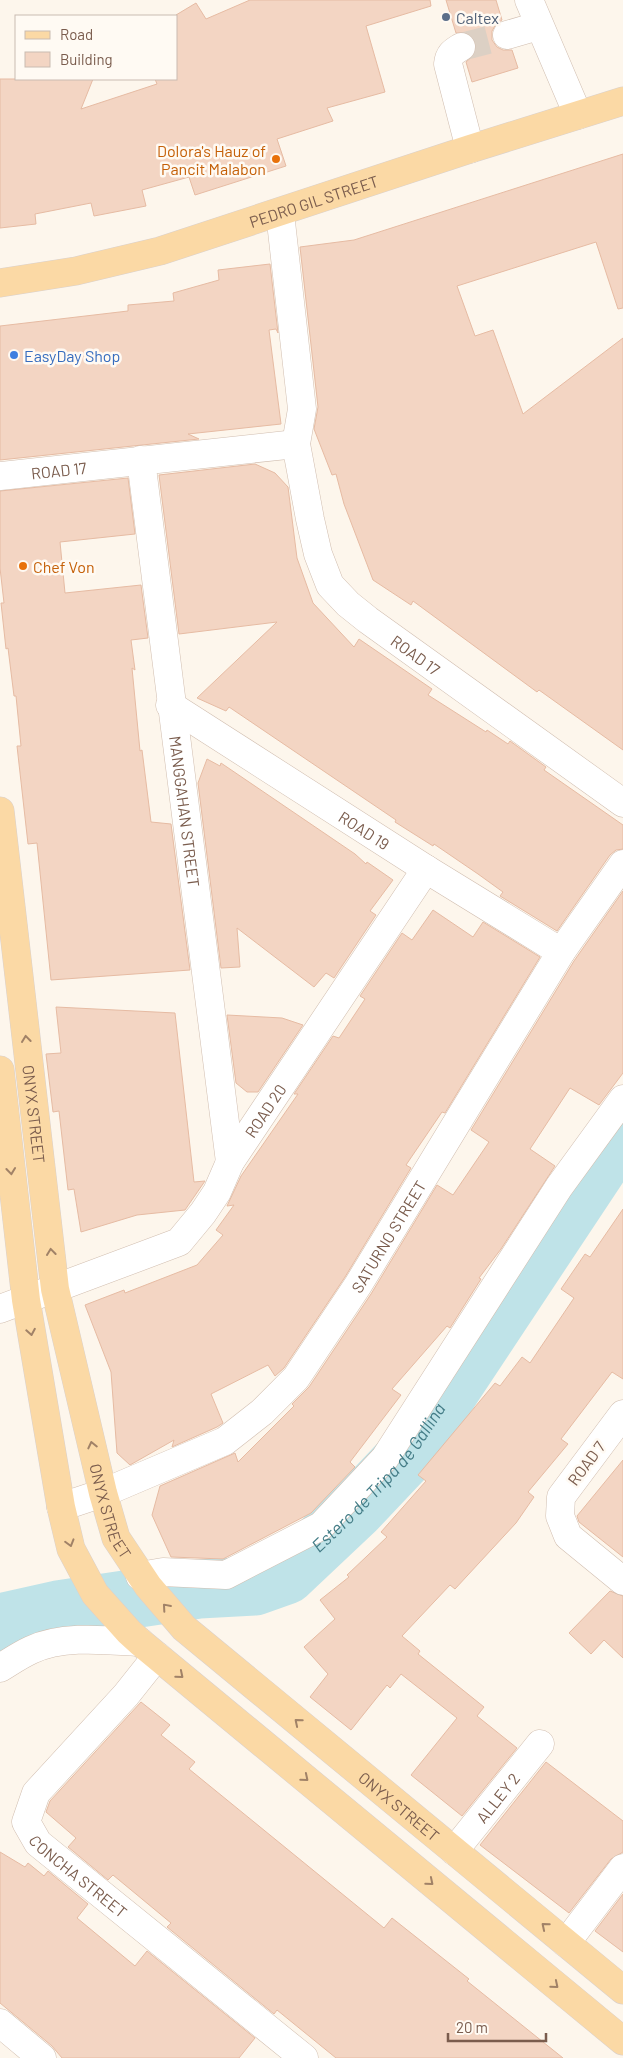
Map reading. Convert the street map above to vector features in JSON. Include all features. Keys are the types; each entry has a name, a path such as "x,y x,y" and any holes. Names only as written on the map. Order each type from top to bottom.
{"main road":[{"name":"PEDRO GIL STREET","path":"0,283 76,271 160,251 623,101"},
{"name":"ONYX STREET","path":"0,811 55,1289 103,1493 116,1538 144,1581 184,1628 623,1990"},
{"name":"ONYX STREET","path":"0,1070 26,1300 61,1507 71,1549 95,1594 142,1643 623,2041"}],"street":[{"path":"528,0 578,115"},
{"path":"507,35 538,26"},
{"path":"461,47 453,52 448,64 470,149"},
{"name":"ROAD 17","path":"280,213 302,409 296,444 318,554 330,586 368,620 623,803"},
{"name":"ROAD 17","path":"0,476 296,444"},
{"name":"MANGGAHAN STREET","path":"140,460 170,706 230,1162"},
{"name":"ROAD 19","path":"170,706 560,952"},
{"name":"SATURNO STREET","path":"61,1507 103,1493 225,1441 262,1412 296,1378 363,1277 560,952 623,864"},
{"name":"ROAD 20","path":"0,1309 179,1242 203,1213 217,1192 230,1162 426,869"},
{"path":"144,1581 163,1572 226,1575 321,1526 384,1458 559,1187 623,1099"},
{"name":"ROAD 7","path":"623,1414 560,1497 560,1516 568,1536 623,1581"},
{"path":"0,1668 31,1649 56,1643 82,1640 142,1643"},
{"name":"CONCHA STREET","path":"142,1643 126,1696 36,1793 26,1822 38,1843 304,2058"},
{"name":"ALLEY 2","path":"454,1851 540,1744"},
{"path":"566,1943 623,1868"},
{"path":"0,2023 42,2058"}],"building":[{"path":"250,0 430,0 431,6 366,26 385,92 327,108 333,121 277,139 286,166 195,195 189,177 142,190 146,206 94,216 91,203 35,214 36,224 0,228 0,79 93,80 81,109 157,84 155,80 178,80 178,15 176,15 196,3 206,19"},
{"path":"446,0 496,0 502,20 496,24 492,31 492,40 497,47 503,50 512,50 518,68 472,82 466,62 475,54 477,46 474,39 468,33 456,33"},
{"path":"623,154 623,308 618,309 596,242 457,286 475,336 493,330 523,414 623,338 623,750 539,690 537,692 413,601 411,605 373,580 344,504 336,474 332,475 314,429 318,407 300,247 354,240"},
{"path":"270,264 278,333 276,329 269,330 281,424 188,434 199,439 0,460 0,326 128,311 128,305 174,301 173,293 219,280 218,270"},
{"path":"255,464 275,473 288,487 297,558 313,603 354,647 359,639 432,689 428,695 486,732 487,730 508,744 510,741 546,767 544,770 623,825 623,849 616,850 610,855 557,931 500,896 503,892 478,874 434,844 433,846 395,822 396,820 229,707 226,711 197,698 277,622 179,634 159,475"},
{"path":"128,478 135,534 60,542 65,593 141,585 148,638 131,640 135,670 132,668 140,751 142,750 151,822 171,824 190,970 51,980 37,843 28,844 17,746 21,746 16,696 14,696 8,648 6,649 1,603 4,603 0,568 0,491"},
{"path":"207,759 220,766 221,763 355,854 366,864 367,862 393,880 370,911 376,915 334,978 326,973 314,987 237,928 240,967 221,968 198,783"},
{"path":"623,891 623,1073 599,1105 570,1088 530,1149 555,1166 501,1249 479,1278 481,1279 450,1328 447,1326 392,1389 401,1395 350,1462 355,1467 311,1513 223,1559 171,1557 152,1515 160,1486 235,1453 238,1462 294,1406 292,1404 309,1387 371,1294 437,1185 453,1195 489,1142 471,1130 574,961"},
{"path":"433,910 473,937 483,922 540,957 445,1113 442,1112 406,1165 411,1168 345,1277 284,1368 275,1376 268,1365 211,1394 223,1423 172,1447 174,1440 130,1465 117,1453 111,1372 85,1305 124,1290 125,1293 197,1265 223,1235 216,1230 234,1205 227,1206 241,1176 298,1094 294,1094 333,1036 339,1038 365,999 360,996 402,933 412,940"},
{"path":"56,1007 175,1013 194,1182 205,1181 185,1210 137,1215 81,1232 74,1189 68,1190 59,1111 53,1112 46,1054 61,1053"},
{"path":"227,1015 282,1018 303,1025 258,1092 247,1092 236,1083"},
{"path":"623,1209 623,1379 612,1372 561,1439 568,1444 528,1492 534,1497 516,1523 455,1589 450,1585 402,1636 420,1651 418,1654 484,1707 477,1716 517,1748 462,1816 411,1775 457,1718 401,1674 390,1688 387,1685 351,1730 310,1697 328,1674 304,1647 335,1619 320,1600 349,1577 347,1575 387,1537 381,1532 426,1481 418,1475 495,1383 500,1386 522,1357 530,1363 574,1298 561,1289 585,1254 590,1257"},
{"path":"623,1460 623,1557 579,1522 577,1516"},
{"path":"610,1591 623,1596 623,1658 604,1640 591,1654 569,1633"},
{"path":"141,1702 170,1725 161,1735 195,1762 189,1769 384,1928 392,1918 469,1979 467,1981 563,2058 336,2058 277,2010 274,2014 167,1927 171,1923 113,1875 108,1880 68,1847 76,1838 46,1812 50,1801"},
{"path":"546,1762 623,1821 623,1852 611,1859 569,1913 480,1845"},
{"path":"0,1852 25,1867 28,1863 44,1876 48,1871 88,1904 77,1918 135,1966 147,1951 255,2038 239,2058 62,2058 52,2046 0,2003"},
{"path":"623,1894 623,1952 595,1931"}],"waterway":[{"name":"Estero de Tripa de Gallina","path":"0,1623 58,1610 199,1589 255,1586 286,1575 356,1509 407,1455 623,1129"}],"tunnel":[{"path":"461,47 507,35"}],"place":[{"name":"Caltex","path":"446,17"},
{"name":"Dolora's Hauz of Pancit Malabon","path":"276,159"},
{"name":"EasyDay Shop","path":"14,355"},
{"name":"Chef Von","path":"23,566"}]}
